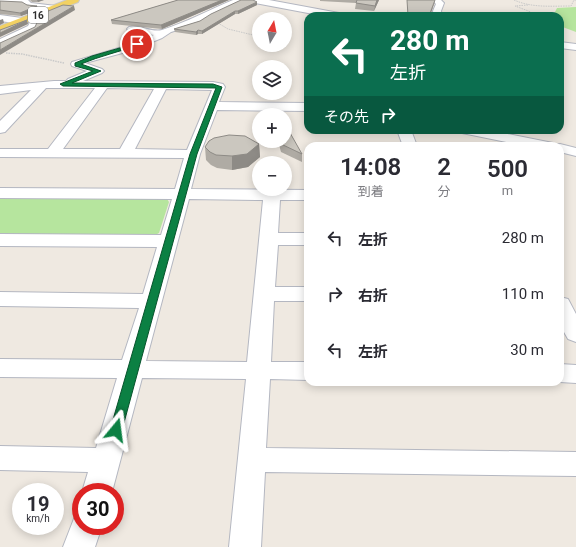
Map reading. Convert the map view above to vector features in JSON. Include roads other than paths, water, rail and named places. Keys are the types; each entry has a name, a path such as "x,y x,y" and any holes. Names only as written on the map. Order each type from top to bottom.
{"main road":[{"name":"16","path":"0,30 75,0"}],"street":[{"path":"0,0 26,2 28,5 56,8"},
{"path":"63,84 98,71 76,64 126,49 165,33 168,30 198,21 207,14 240,0"},
{"path":"255,0 318,12"},
{"path":"436,0 440,3 437,12"},
{"path":"0,43 32,28 38,15"},
{"path":"0,18 22,22"},
{"path":"132,29 165,33"},
{"path":"564,46 576,47"},
{"path":"0,90 63,84 219,87 194,154 100,483"},
{"path":"0,129 43,85"},
{"path":"52,154 103,85"},
{"path":"125,154 162,85"},
{"path":"213,106 304,107"},
{"path":"487,134 528,142"},
{"path":"564,149 576,152"},
{"path":"0,167 6,153 194,154"},
{"path":"0,193 252,195"},
{"path":"292,195 304,195"},
{"path":"245,547 272,196"},
{"path":"269,239 304,239"},
{"path":"0,240 169,241"},
{"path":"265,294 304,294"},
{"path":"0,299 151,301"},
{"path":"564,312 576,334"},
{"path":"0,368 304,371"},
{"path":"564,374 576,374"},
{"path":"0,458 107,460"},
{"path":"251,460 576,464"},
{"path":"79,547 83,535"}]}
